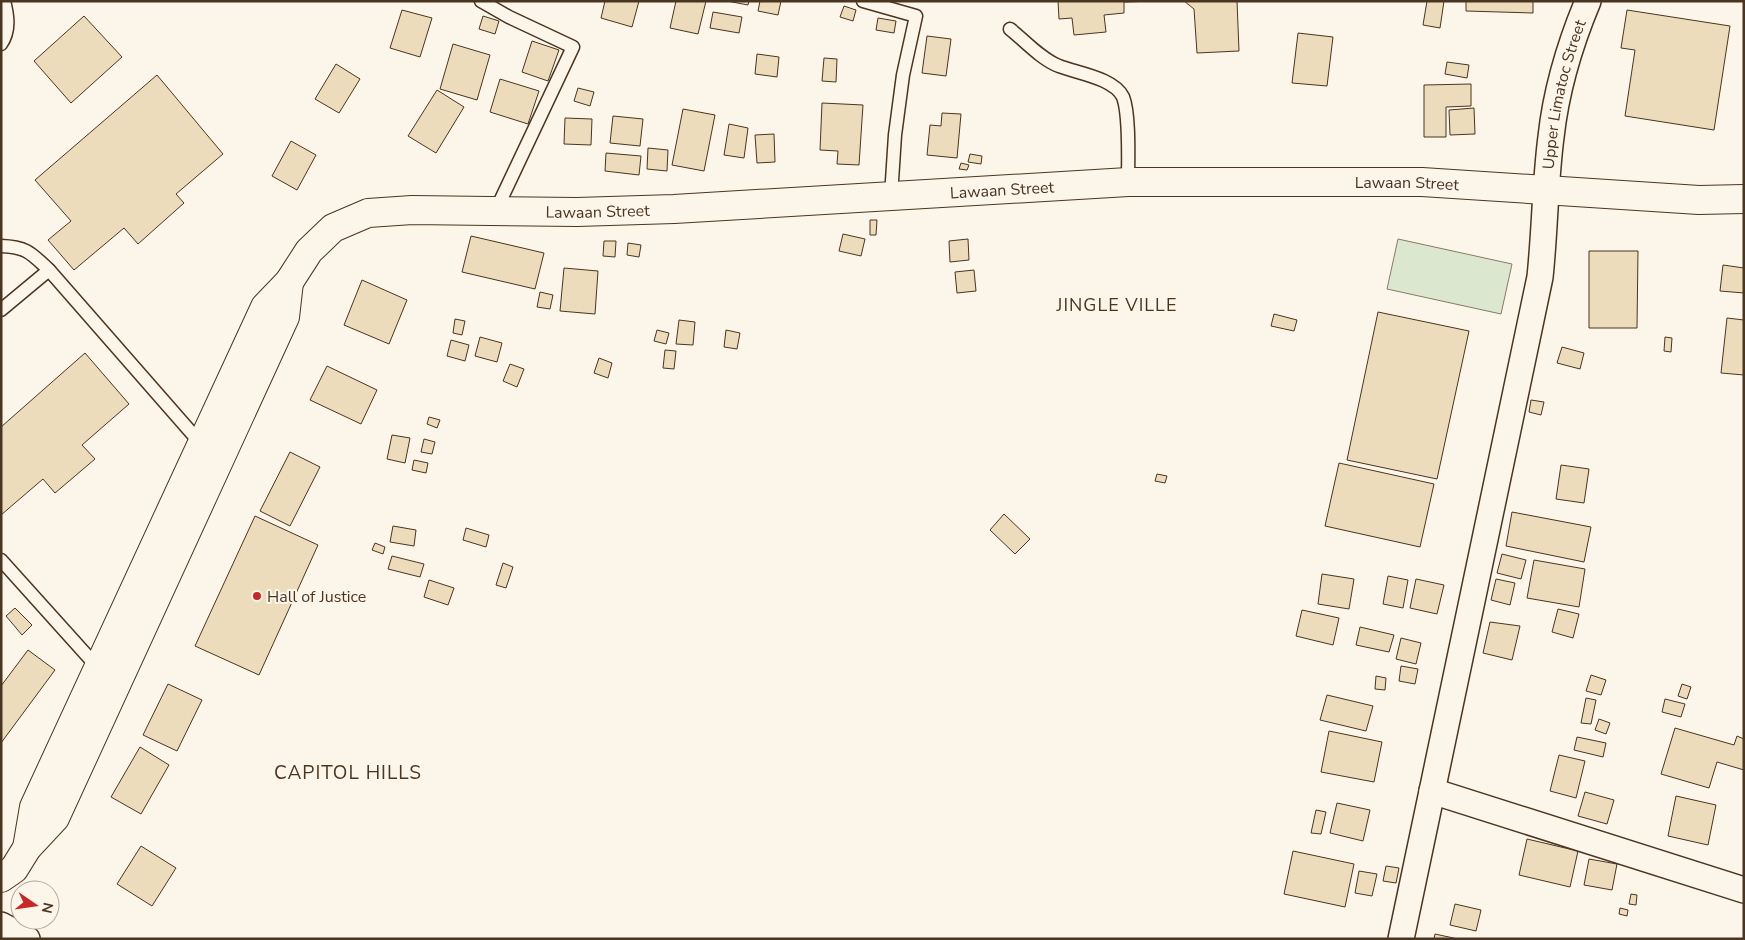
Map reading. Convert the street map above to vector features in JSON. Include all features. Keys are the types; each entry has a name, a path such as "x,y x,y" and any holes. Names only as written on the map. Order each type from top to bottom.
{"street":[{"name":"Upper Limatoc Street","path":"1401,939 1540,277 1551,136 1560,86 1579,23 1588,1"},
{"name":"Lawaan Street","path":"210,455 285,317 288,282 309,251 333,228 368,214 412,210 577,212 674,209 1128,182 1422,182 1698,200 1744,199"},
{"path":"1,878 14,869 27,848 56,818 107,678 210,455"},
{"path":"1432,791 1744,890"},
{"path":"1,925 27,939"}],"lane":[{"path":"1,44 5,39 8,20 4,1"},
{"path":"481,1 509,17 573,47 496,210"},
{"path":"863,1 916,16 903,75 895,136 891,196"},
{"path":"1010,29 1051,63 1105,81 1116,88 1122,96 1126,113 1128,182"},
{"path":"1,246 17,246 29,251 48,270 210,455"},
{"path":"1,310 48,270"},
{"path":"1,560 107,678"}],"green space":[{"path":"1398,239 1512,264 1501,314 1387,289"}],"building":[{"path":"605,1 639,1 632,27 601,18"},
{"path":"676,1 706,1 698,34 670,28"},
{"path":"727,1 749,1 748,5"},
{"path":"760,1 781,1 778,15 758,11"},
{"path":"1058,1 1155,1 1124,2 1124,13 1104,15 1106,32 1074,35 1072,18 1059,19"},
{"path":"1184,1 1237,1 1239,51 1197,53 1194,9"},
{"path":"1427,1 1444,1 1440,28 1423,25"},
{"path":"1466,1 1533,1 1533,13 1466,11"},
{"path":"844,6 856,10 853,21 840,17"},
{"path":"402,10 432,18 420,57 390,48"},
{"path":"1627,10 1730,26 1714,130 1625,116 1635,50 1621,48"},
{"path":"713,12 742,17 739,33 710,28"},
{"path":"84,16 122,57 71,103 34,61"},
{"path":"483,16 499,21 495,34 479,29"},
{"path":"878,18 896,21 894,33 876,30"},
{"path":"1298,33 1333,37 1327,86 1292,83"},
{"path":"927,36 951,39 946,76 922,73"},
{"path":"532,41 559,50 548,81 522,72"},
{"path":"453,44 490,55 477,100 440,89"},
{"path":"757,54 779,57 777,77 755,74"},
{"path":"824,58 837,59 836,82 822,81"},
{"path":"1447,62 1469,65 1467,78 1445,74"},
{"path":"336,64 360,79 339,113 315,99"},
{"path":"157,75 223,154 176,194 184,203 138,244 124,228 74,270 48,240 71,221 35,180"},
{"path":"500,79 539,91 528,124 490,112"},
{"path":"1471,84 1471,106 1446,107 1446,137 1424,137 1424,85"},
{"path":"578,88 594,92 590,106 574,101"},
{"path":"437,90 464,107 436,153 408,136"},
{"path":"822,103 863,105 859,165 837,164 838,151 820,150"},
{"path":"1474,108 1475,134 1450,135 1449,110"},
{"path":"683,109 715,115 704,171 672,165"},
{"path":"942,113 961,114 957,158 927,155 930,125 941,126"},
{"path":"613,116 643,119 640,146 610,143"},
{"path":"565,118 592,119 591,145 564,144"},
{"path":"729,124 748,128 744,158 724,155"},
{"path":"774,134 775,162 757,163 755,135"},
{"path":"291,141 316,155 297,190 272,176"},
{"path":"648,148 668,150 667,171 647,169"},
{"path":"606,153 641,156 639,175 605,171"},
{"path":"970,154 982,156 981,164 968,162"},
{"path":"961,163 969,165 967,170 959,169"},
{"path":"870,220 877,220 876,235 870,235"},
{"path":"843,234 865,239 861,256 839,251"},
{"path":"471,236 544,253 535,289 462,272"},
{"path":"968,239 969,260 950,262 949,241"},
{"path":"604,241 616,241 615,257 603,256"},
{"path":"628,243 641,245 639,257 627,255"},
{"path":"1589,251 1638,251 1637,328 1589,328"},
{"path":"1723,265 1744,268 1744,293 1720,291"},
{"path":"564,268 598,271 595,314 560,311"},
{"path":"974,270 976,291 957,293 955,272"},
{"path":"362,280 407,300 389,344 344,325"},
{"path":"540,292 553,295 550,309 537,307"},
{"path":"1378,312 1469,331 1437,479 1347,460"},
{"path":"1274,314 1297,320 1294,331 1271,326"},
{"path":"1727,318 1744,320 1744,375 1721,373"},
{"path":"455,319 465,321 462,335 453,333"},
{"path":"679,320 695,322 693,345 676,344"},
{"path":"657,330 669,333 666,344 654,341"},
{"path":"726,330 740,333 737,349 724,347"},
{"path":"480,337 502,343 497,362 475,356"},
{"path":"1665,337 1672,338 1671,352 1664,351"},
{"path":"451,340 469,345 465,361 447,356"},
{"path":"1562,347 1584,353 1580,369 1557,363"},
{"path":"665,350 676,351 674,369 663,368"},
{"path":"85,353 129,404 82,445 95,459 55,493 43,479 1,515 1,427"},
{"path":"599,358 612,363 608,378 594,373"},
{"path":"510,364 524,369 517,387 503,381"},
{"path":"327,366 377,390 361,424 310,400"},
{"path":"1531,400 1544,402 1541,415 1529,412"},
{"path":"429,417 440,420 437,428 427,424"},
{"path":"392,435 410,438 405,463 387,459"},
{"path":"424,439 435,442 432,454 421,452"},
{"path":"290,452 320,467 290,526 260,511"},
{"path":"414,460 428,463 426,473 412,470"},
{"path":"1339,463 1434,484 1420,547 1325,526"},
{"path":"1561,465 1589,469 1584,503 1556,499"},
{"path":"1157,474 1167,476 1165,483 1155,481"},
{"path":"1512,512 1591,527 1584,562 1506,546"},
{"path":"1004,514 1030,539 1015,554 990,530"},
{"name":"Hall of Justice","path":"255,516 318,545 259,675 195,646"},
{"path":"393,526 416,530 414,546 390,542"},
{"path":"466,528 489,535 486,547 463,540"},
{"path":"375,543 385,547 383,554 372,550"},
{"path":"1502,554 1526,560 1521,579 1497,573"},
{"path":"392,556 424,564 420,577 388,569"},
{"path":"1534,560 1585,569 1579,607 1527,598"},
{"path":"503,563 513,567 506,588 496,585"},
{"path":"1322,574 1354,579 1349,609 1318,604"},
{"path":"1388,576 1408,580 1403,608 1383,604"},
{"path":"1416,579 1444,585 1437,614 1410,608"},
{"path":"1496,579 1515,583 1510,605 1491,600"},
{"path":"429,580 454,588 448,605 424,597"},
{"path":"15,608 32,625 22,635 6,616"},
{"path":"1558,609 1579,614 1573,638 1552,632"},
{"path":"1302,610 1339,618 1333,645 1296,636"},
{"path":"1490,622 1520,626 1512,660 1483,653"},
{"path":"1360,627 1394,635 1389,652 1356,645"},
{"path":"1401,638 1421,643 1416,664 1396,659"},
{"path":"28,650 55,670 1,743 1,686"},
{"path":"1401,666 1418,669 1415,684 1399,681"},
{"path":"1591,675 1606,680 1601,695 1586,691"},
{"path":"1376,676 1386,678 1385,690 1375,689"},
{"path":"168,684 202,700 177,751 143,735"},
{"path":"1682,684 1691,687 1687,699 1678,696"},
{"path":"1327,695 1373,706 1366,731 1320,720"},
{"path":"1586,698 1596,700 1591,724 1581,723"},
{"path":"1665,699 1685,704 1681,717 1662,712"},
{"path":"1599,719 1610,723 1606,734 1595,730"},
{"path":"1675,728 1734,745 1737,736 1744,739 1744,770 1717,762 1709,788 1661,774"},
{"path":"1329,731 1382,742 1374,782 1321,772"},
{"path":"1577,737 1606,743 1603,757 1574,750"},
{"path":"140,747 169,765 141,814 111,797"},
{"path":"1559,755 1585,761 1576,798 1550,791"},
{"path":"1585,792 1614,800 1607,824 1578,816"},
{"path":"1676,796 1716,805 1708,845 1668,836"},
{"path":"1337,803 1370,810 1363,841 1330,833"},
{"path":"1316,810 1326,812 1321,834 1311,833"},
{"path":"1527,839 1578,851 1570,887 1519,875"},
{"path":"141,846 176,868 152,906 117,884"},
{"path":"1293,851 1354,864 1345,907 1284,894"},
{"path":"1589,859 1617,864 1612,890 1584,885"},
{"path":"1386,866 1399,868 1396,883 1383,881"},
{"path":"1359,871 1377,874 1372,896 1355,893"},
{"path":"1631,894 1637,895 1636,905 1629,904"},
{"path":"1455,904 1481,910 1476,931 1450,925"},
{"path":"1620,908 1628,910 1627,916 1619,914"},
{"path":"1435,934 1458,939 1434,939"}],"place":[{"name":"Hall of Justice","path":"257,596"}],"district":[{"name":"JINGLE VILLE","path":"1117,305"},
{"name":"CAPITOL HILLS","path":"348,772"}]}
